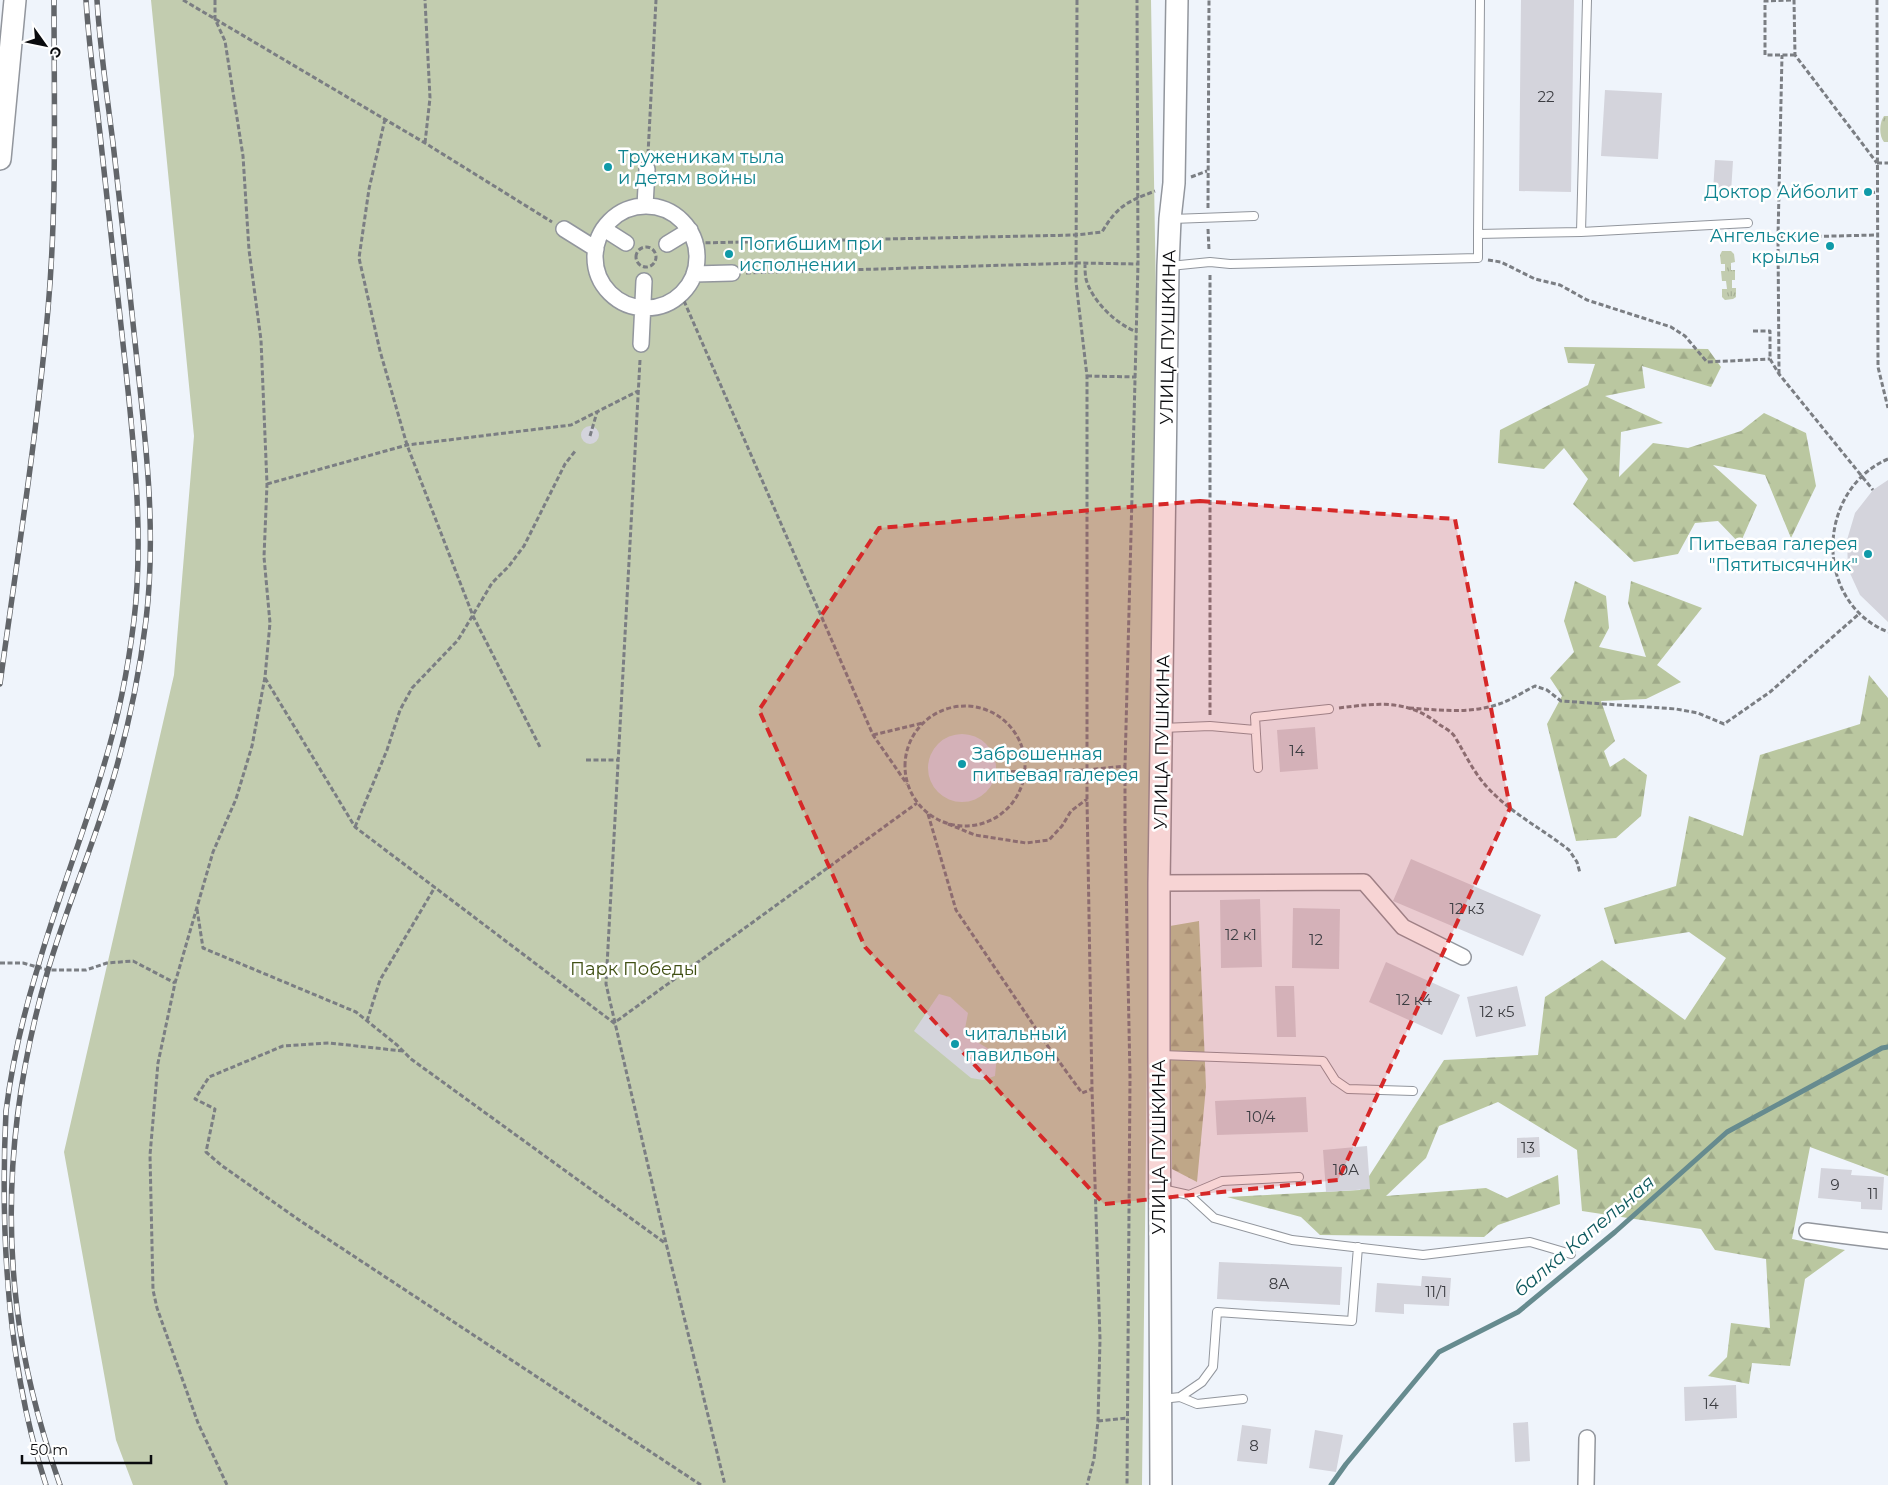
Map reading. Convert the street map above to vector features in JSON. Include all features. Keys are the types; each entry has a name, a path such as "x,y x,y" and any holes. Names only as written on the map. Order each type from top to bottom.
{"street":[{"path":"0,159 16,0"},
{"name":"УЛИЦА ПУШКИНА","path":"1161,1485 1170,1398 1160,1189 1159,1055 1168,266 1174,184 1177,0"},
{"path":"645,206 647,169"},
{"path":"645,206 658,207 671,212 681,220 692,236 697,264 694,274 681,294 663,305 642,308 622,302 606,289 599,277 596,249 604,228 612,219 633,207 645,206"},
{"path":"604,228 626,243"},
{"path":"564,229 596,249"},
{"path":"667,244 692,236"},
{"path":"694,274 732,273"},
{"path":"641,344 644,281"},
{"path":"1160,883 1364,882 1403,927 1463,957"},
{"path":"1807,1231 1888,1241"},
{"path":"1586,1485 1587,1438"}],"lane":[{"path":"1168,266 1210,262 1230,264 1478,258 1480,0"},
{"path":"1582,232 1587,0"},
{"path":"1170,219 1254,216"},
{"path":"1478,234 1582,232 1748,223"},
{"path":"1258,768 1255,717 1329,709"},
{"path":"1162,728 1210,726 1255,730"},
{"path":"1159,1055 1323,1061 1334,1080 1348,1089 1413,1091"},
{"path":"1189,1195 1222,1181 1299,1177"},
{"path":"1160,1189 1189,1195 1214,1218 1292,1240 1423,1255 1530,1242 1571,1254"},
{"path":"1170,1398 1202,1382 1214,1367 1217,1312 1352,1321 1358,1247"},
{"path":"1170,1398 1197,1404 1243,1399"}],"path":[{"path":"183,0 425,143 564,229"},
{"path":"215,0 215,19 225,41 243,156 249,250 261,340 267,484 264,557 270,623 265,677 252,746 236,799 213,852 174,983 158,1063 150,1155 153,1290 157,1308 198,1423 226,1485"},
{"path":"425,0 430,98 425,143"},
{"path":"647,169 656,0"},
{"path":"1076,0 1076,282 1087,376 1086,798 1092,1089 1100,1339 1098,1421 1094,1459 1087,1485"},
{"path":"1128,1485 1130,1077 1124,828 1137,332 1139,197 1137,0"},
{"path":"1208,0 1210,726"},
{"path":"1795,54 1766,55 1765,0 1794,0 1795,54 1877,163"},
{"path":"1877,0 1878,367 1886,393 1888,408"},
{"path":"1779,374 1778,237 1782,54"},
{"path":"384,119 368,189 359,258 380,351 407,445 473,616 540,747"},
{"path":"1877,163 1888,163"},
{"path":"1870,193 1877,192"},
{"path":"692,236 1076,235 1102,232 1111,217 1123,204 1139,197"},
{"path":"1749,238 1877,235"},
{"path":"648,247 654,250 656,257 654,264 647,267 639,264 636,256 641,248 648,247"},
{"path":"1478,258 1501,262 1535,279 1560,285 1587,300 1671,327 1685,336 1707,362 1770,359"},
{"path":"732,273 1076,263 1138,264"},
{"path":"1085,263 1086,278 1093,294 1117,320 1129,329 1137,332"},
{"path":"681,294 873,735 907,784 917,803 928,814 940,821 975,835 1026,842 1050,840 1062,826 1071,811 1086,798"},
{"path":"1753,331 1770,331 1770,359 1779,374 1873,490"},
{"path":"641,344 606,984 725,1485"},
{"path":"1087,376 1136,377"},
{"path":"267,484 407,445 571,425 638,391"},
{"path":"590,436 597,412"},
{"path":"355,827 387,750 400,710 412,688 458,640 492,583 509,566 524,546 566,464 576,450"},
{"path":"1888,459 1872,467 1845,497 1835,520 1832,545 1835,570 1844,593 1860,613 1888,632"},
{"path":"1329,709 1376,703 1446,711 1476,709 1500,704 1534,686 1547,690 1561,702 1676,708 1698,713 1724,724 1770,692 1860,613"},
{"path":"265,677 355,827 614,1023"},
{"path":"907,784 905,762 910,741 923,723 940,711 960,705 981,708 1000,717 1015,732 1024,751 1025,772 1016,798 995,818 968,826 940,821"},
{"path":"1409,708 1430,717 1454,735 1465,758 1482,782 1516,812 1569,850 1577,862 1580,873"},
{"path":"873,735 923,723"},
{"path":"586,760 618,760"},
{"path":"996,772 1086,770 1125,766"},
{"path":"614,1023 917,803"},
{"path":"928,814 956,910 1047,1045 1082,1093 1092,1089"},
{"path":"367,1021 380,980 435,887"},
{"path":"197,909 203,948 356,1012 412,1059 666,1243"},
{"path":"0,963 23,963 48,970 86,970 108,963 133,961 174,983"},
{"path":"403,1051 329,1043 283,1046 209,1077 196,1099 215,1109 206,1152 221,1165 299,1220 701,1485"},
{"path":"1098,1421 1128,1418"}],"highlighted area":[{"path":"1200,501 1455,519 1510,808 1338,1180 1104,1204 865,947 759,710 879,528"}],"green space":[{"name":"Парк Победы","path":"151,0 1151,0 1156,298 1142,1485 133,1485 116,1440 64,1152 174,675 194,436"},
{"path":"1884,116 1888,116 1888,142 1884,142 1880,133 1880,126"},
{"path":"1722,251 1731,251 1734,254 1735,262 1731,263 1731,270 1735,270 1735,280 1732,280 1732,288 1736,288 1736,297 1733,299 1725,300 1722,297 1722,289 1727,289 1726,281 1722,281 1721,271 1725,271 1725,264 1721,264 1720,255"},
{"path":"1564,347 1708,349 1721,367 1711,387 1642,366 1645,388 1605,396 1663,423 1621,432 1619,477 1653,443 1688,448 1741,431 1764,413 1806,433 1816,486 1791,538 1765,475 1713,465 1757,505 1740,544 1718,521 1695,523 1678,554 1634,562 1573,504 1588,479 1564,448 1544,469 1498,463 1500,430 1588,385 1595,364 1568,363"},
{"path":"1575,581 1606,596 1609,628 1599,647 1646,657 1628,603 1631,581 1702,608 1657,665 1681,682 1646,699 1601,701 1615,741 1604,751 1610,767 1624,758 1647,775 1641,816 1616,838 1576,841 1547,724 1562,696 1550,678 1574,652 1564,621"},
{"path":"1869,675 1888,698 1888,1176 1810,1147 1792,1239 1845,1250 1805,1279 1790,1366 1752,1363 1749,1384 1708,1376 1727,1357 1731,1323 1770,1328 1766,1259 1715,1250 1701,1229 1582,1211 1577,1150 1498,1102 1439,1126 1426,1158 1386,1196 1486,1188 1507,1198 1558,1175 1560,1204 1498,1225 1484,1237 1320,1235 1301,1217 1227,1197 1360,1190 1444,1060 1538,1055 1545,997 1602,960 1685,1020 1726,958 1689,932 1615,944 1604,908 1676,886 1689,816 1743,836 1760,755 1860,724"},
{"path":"1199,921 1206,1087 1197,1182 1172,1169 1170,926"}],"building":[{"path":"1521,0 1574,0 1571,192 1519,191"},
{"path":"1605,90 1662,93 1658,159 1601,156"},
{"path":"1715,160 1733,161 1731,192 1713,191"},
{"path":"590,426 596,429 599,435 596,441 590,444 584,441 581,435 584,429"},
{"name":"Питьевая галерея \"Пятитысячник\"","path":"1888,480 1888,622 1860,595 1848,569 1847,540 1855,513 1873,490"},
{"path":"1315,727 1318,769 1280,772 1277,730"},
{"name":"Заброшенная питьевая галерея","path":"969,734 981,740 990,749 996,761 994,781 986,792 969,802 955,802 938,792 930,781 928,761 938,744 949,736"},
{"path":"1411,859 1541,915 1523,956 1393,901"},
{"path":"1260,899 1262,967 1221,968 1220,900"},
{"path":"1293,908 1340,909 1339,969 1292,968"},
{"path":"1386,962 1460,995 1442,1035 1369,1002"},
{"path":"1275,986 1294,986 1296,1037 1277,1037"},
{"path":"1517,986 1526,1026 1476,1037 1467,997"},
{"name":"читальный павильон","path":"939,994 950,997 968,1013 964,1034 997,1054 995,1076 983,1080 971,1078 914,1031"},
{"path":"1306,1097 1308,1132 1217,1135 1215,1101"},
{"path":"1539,1137 1540,1157 1517,1158 1517,1138"},
{"path":"1367,1146 1370,1189 1326,1192 1323,1150"},
{"path":"1821,1168 1852,1170 1851,1175 1884,1177 1882,1210 1861,1209 1861,1202 1818,1198"},
{"path":"1219,1262 1342,1267 1340,1305 1217,1299"},
{"path":"1422,1276 1451,1278 1449,1306 1404,1304 1404,1314 1375,1312 1377,1283 1421,1286"},
{"path":"1736,1385 1737,1418 1685,1421 1684,1387"},
{"path":"1528,1422 1530,1461 1515,1462 1513,1423"},
{"path":"1242,1425 1271,1429 1267,1464 1237,1461"},
{"path":"1315,1430 1343,1435 1336,1472 1309,1468"}],"waterway":[{"name":"балка Капельная","path":"1331,1485 1346,1464 1439,1352 1518,1312 1615,1232 1727,1132 1882,1048 1888,1047"}],"railway":[{"path":"0,684 32,450 48,309 54,194 54,0"},
{"path":"46,1485 22,1394 9,1300 4,1205 6,1111 15,1057 32,987 95,793 118,713 126,676 134,620 138,556 137,491 132,426 86,0"},
{"path":"60,1485 34,1398 17,1308 11,1223 15,1138 20,1095 28,1053 48,970 108,794 126,732 144,639 150,557 149,495 144,432 97,0"}],"place":[{"name":"Труженикам тыла и детям войны","path":"608,167"},
{"name":"Доктор Айболит","path":"1868,192"},
{"name":"Ангельские крылья","path":"1830,246"},
{"name":"Погибшим при исполнении","path":"729,254"},
{"name":"Питьевая галерея \"Пятитысячник\"","path":"1868,554"},
{"name":"Заброшенная питьевая галерея","path":"962,764"},
{"name":"читальный павильон","path":"955,1044"}]}
